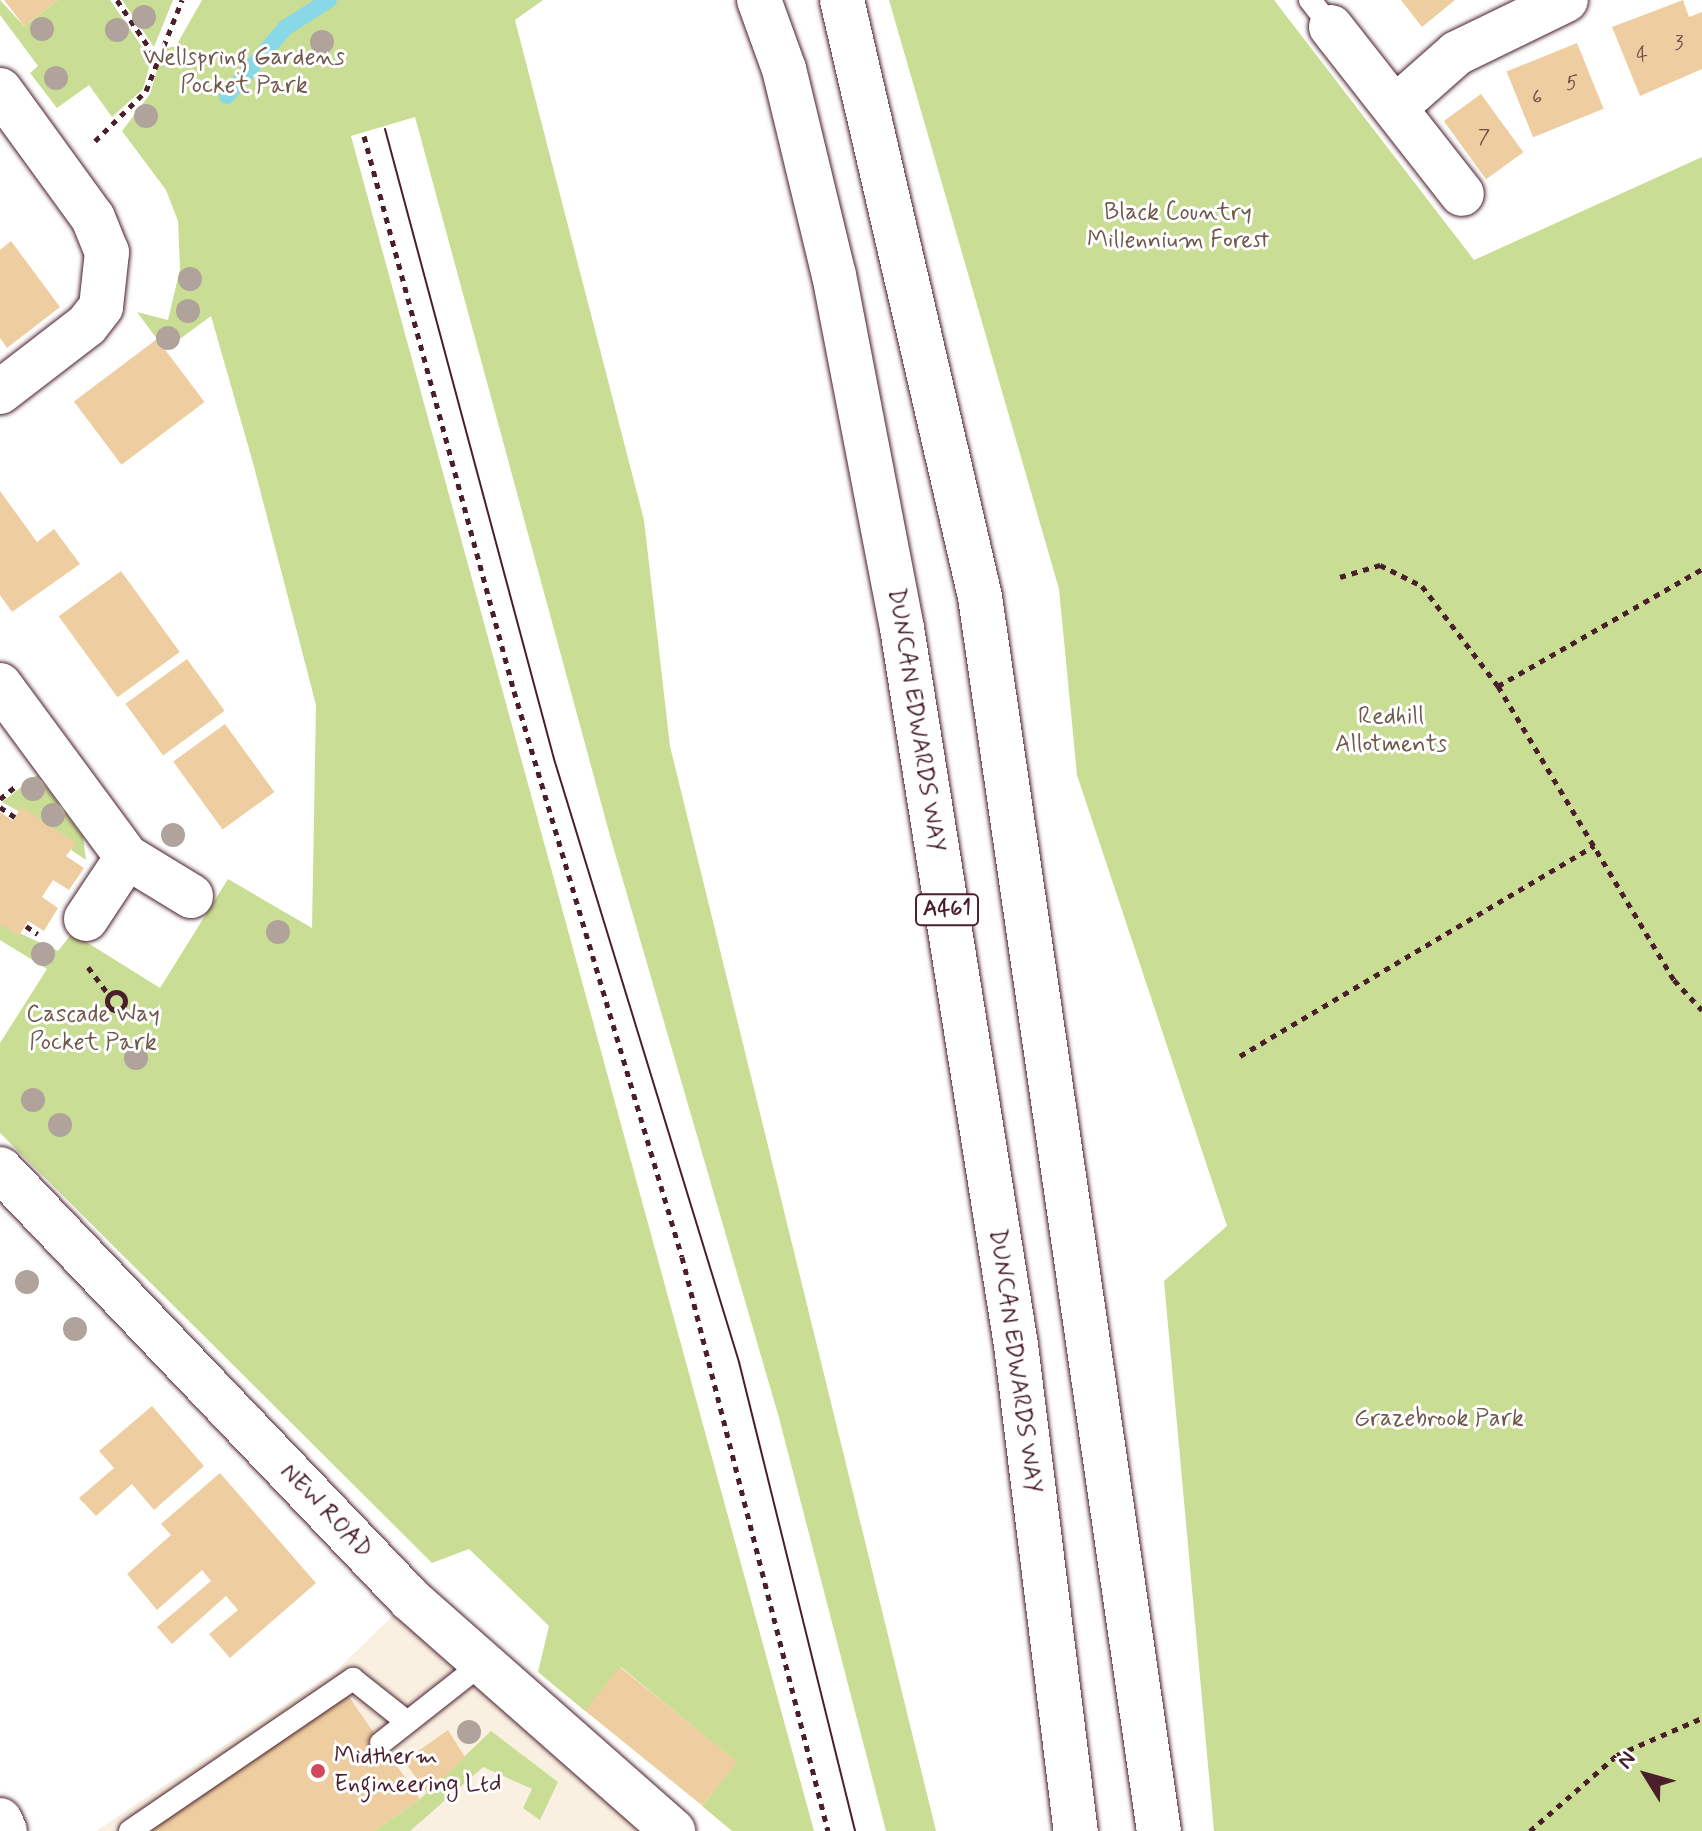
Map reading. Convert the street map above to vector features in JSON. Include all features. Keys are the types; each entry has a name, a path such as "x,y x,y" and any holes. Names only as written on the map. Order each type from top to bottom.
{"main road":[{"name":"DUNCAN EDWARDS WAY","path":"759,0 834,275 902,628 1016,1345 1076,1831"},
{"path":"842,0 980,597 1159,1831"},
{"path":"1397,106 1457,53 1566,0"},
{"path":"1320,13 1397,106 1462,194"},
{"path":"0,90 59,168 107,252 101,307 0,392"},
{"path":"0,685 127,857 191,896"},
{"path":"86,919 127,857"},
{"name":"NEW ROAD","path":"0,1169 479,1666 673,1831"},
{"path":"0,1820 5,1831"}],"lane":[{"path":"381,1743 479,1666"},
{"path":"130,1831 353,1679 407,1722"}],"path":[{"path":"117,0 156,58"},
{"path":"59,168 130,113 182,0"},
{"path":"364,136 514,691 682,1257 828,1831"},
{"path":"1340,577 1380,565 1422,586 1498,686 1674,980 1702,1010"},
{"path":"1498,686 1702,569"},
{"path":"0,807 15,817"},
{"path":"1240,1056 1594,846"},
{"path":"1530,1831 1617,1755 1702,1718"}],"shaded area":[{"path":"410,1599 673,1831 96,1831 337,1670"}],"green space":[{"path":"0,0 24,26 58,0 110,0 151,60 143,89 112,117 89,85 57,108 30,73 38,66 0,15"},
{"path":"122,0 173,0 154,47"},
{"path":"202,0 543,0 515,20 644,520 670,746 936,1831 886,1831 779,1418 610,836 415,117 351,136 814,1831 732,1831 702,1806 736,1762 621,1667 585,1711 538,1672 549,1626 469,1549 432,1563 0,1133 0,1043 47,969 0,940 0,924 58,951 72,933 160,988 228,879 312,928 316,705 253,463 211,316 165,350 137,312 168,320 180,269 178,221 166,190 122,131 150,94 163,49 176,46"},
{"path":"889,0 1274,0 1474,260 1702,157 1702,1831 1214,1831 1164,1281 1227,1226 1077,775 1059,589"},
{"path":"37,775 83,837 86,860 71,850 75,843 2,802"},
{"path":"491,1731 558,1782 540,1820 523,1808 532,1789 483,1767 410,1831 374,1831 420,1799"}],"building":[{"path":"4,0 58,0 24,26"},
{"path":"1401,0 1455,0 1422,27"},
{"path":"1683,0 1689,17 1702,12 1702,69 1640,96 1612,27"},
{"path":"1577,43 1604,109 1533,137 1507,71"},
{"path":"1481,94 1523,152 1486,179 1444,121"},
{"path":"11,241 60,307 7,348 0,338 0,250"},
{"path":"157,339 205,402 121,465 74,402"},
{"path":"0,491 37,542 54,529 80,564 12,612 0,595"},
{"path":"121,571 180,652 117,697 59,616"},
{"path":"187,659 225,711 163,755 126,704"},
{"path":"225,724 274,792 223,830 173,762"},
{"path":"21,807 76,843 66,856 84,868 69,890 53,880 42,897 58,908 44,931 28,921 19,936 0,924 0,812 13,821"},
{"path":"152,1406 204,1466 154,1510 132,1484 96,1516 79,1498 114,1468 99,1451"},
{"path":"220,1473 316,1583 230,1658 209,1634 238,1610 226,1596 172,1644 157,1627 211,1581 202,1570 157,1610 127,1574 171,1535 161,1524"},
{"path":"620,1667 737,1762 702,1806 585,1711"},
{"name":"Midtherm Engineering Ltd","path":"347,1694 420,1799 374,1831 149,1831"},
{"path":"448,1730 465,1757 427,1793 404,1761"}],"waterway":[{"path":"227,96 285,28 329,0"}],"tram line":[{"path":"385,129 554,759 739,1362 855,1831"}],"place":[{"name":"Midtherm Engineering Ltd","path":"318,1771"}],"park label":[{"name":"Wellspring Gardens Pocket Park","path":"244,72"},
{"name":"Black Country Millennium Forest","path":"1178,227"},
{"name":"Redhill Allotments","path":"1391,731"},
{"name":"Cascade Way Pocket Park","path":"93,1029"},
{"name":"Grazebrook Park","path":"1439,1419"}]}
